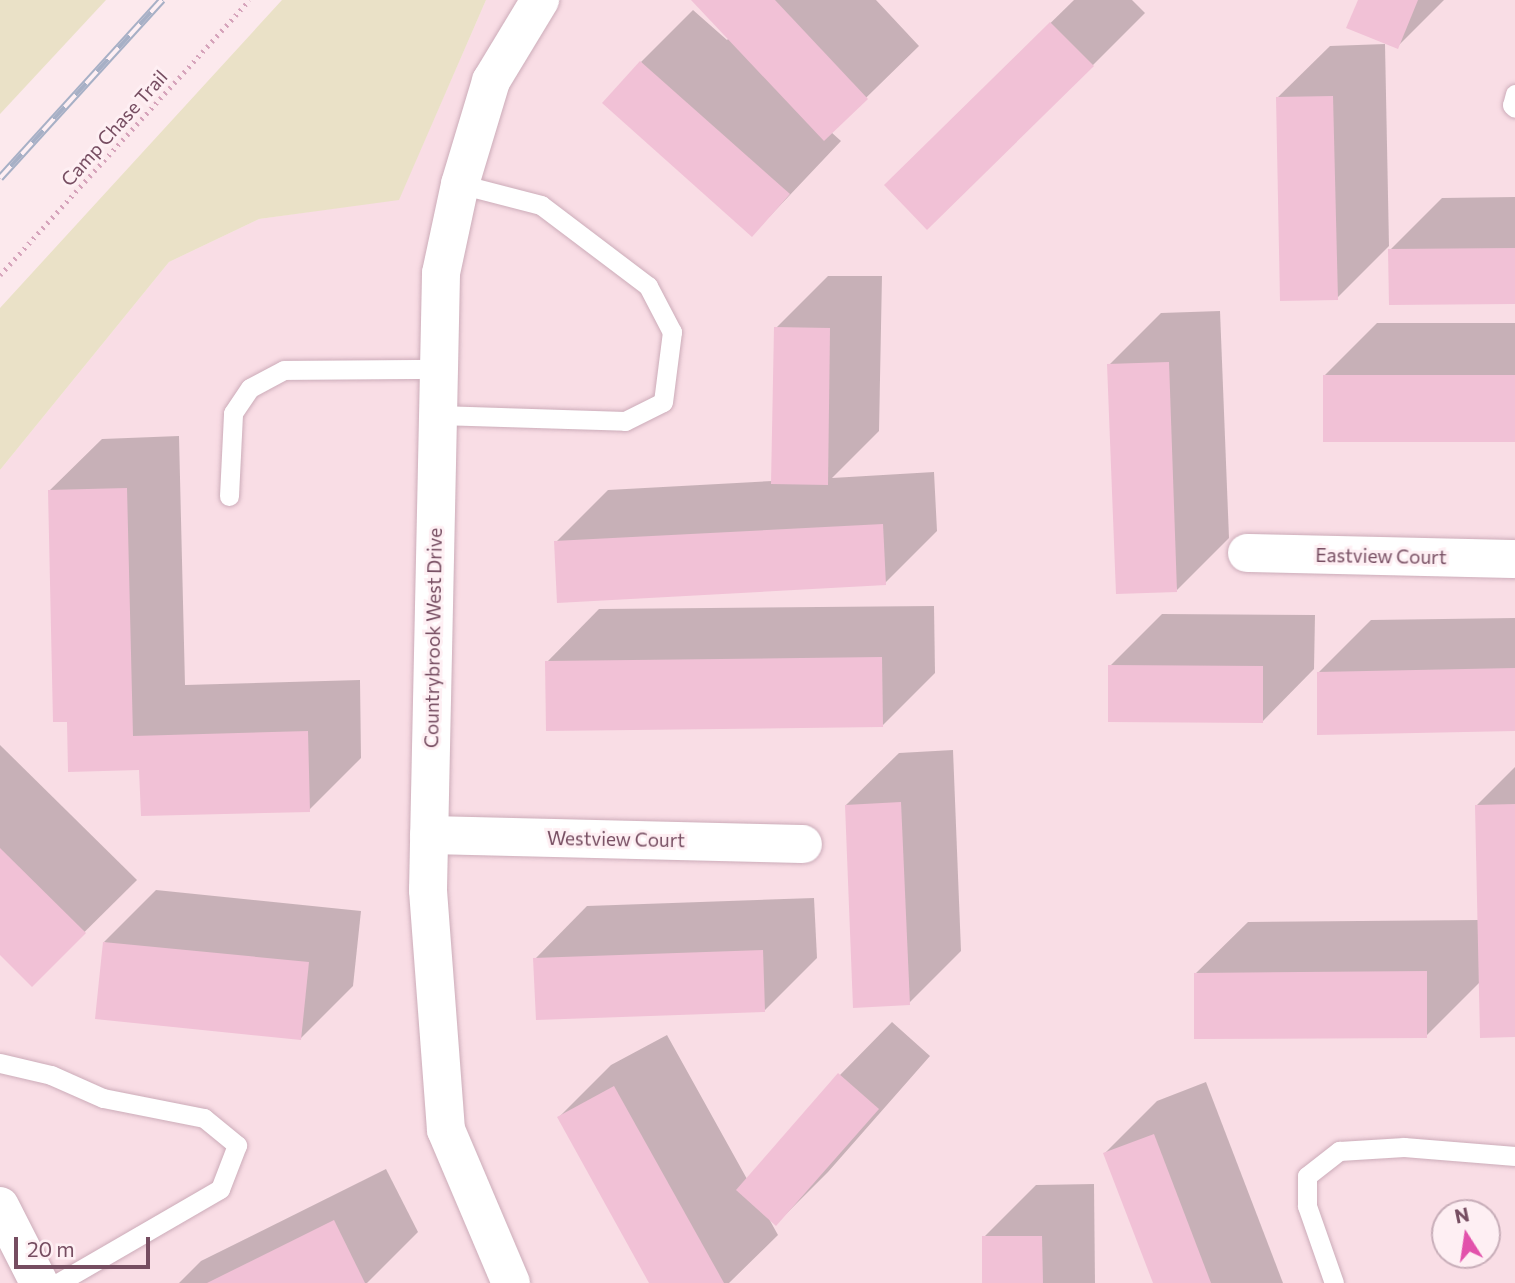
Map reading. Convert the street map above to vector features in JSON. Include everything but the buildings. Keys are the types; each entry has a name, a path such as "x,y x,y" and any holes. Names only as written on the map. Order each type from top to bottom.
{"street":[{"name":"Countrybrook West Drive","path":"511,1283 446,1130 428,890 441,273 460,184 491,80 540,0"},
{"name":"Eastview Court","path":"1247,553 1515,559"},
{"name":"Westview Court","path":"429,835 803,844"},
{"path":"0,1206 39,1283"}],"lane":[{"path":"1515,94 1512,105 1515,108"},
{"path":"438,415 625,421 663,402 672,332 648,286 541,205 460,184"},
{"path":"229,496 233,413 250,388 284,370 439,369"},
{"path":"0,1063 51,1075 103,1098 204,1118 237,1145 220,1189 58,1283"},
{"path":"1334,1283 1307,1206 1307,1177 1339,1151 1404,1147 1515,1156"}],"path":[{"name":"Camp Chase Trail","path":"0,275 249,0"}],"shaded area":[{"path":"0,0 106,0 0,114"},
{"path":"282,0 486,0 399,200 259,219 169,262 0,470 0,308"},
{"path":"486,0 1515,0 1515,1283 0,1283 0,470 169,262 259,219 399,199"}],"railway":[{"path":"0,178 162,0"}]}
